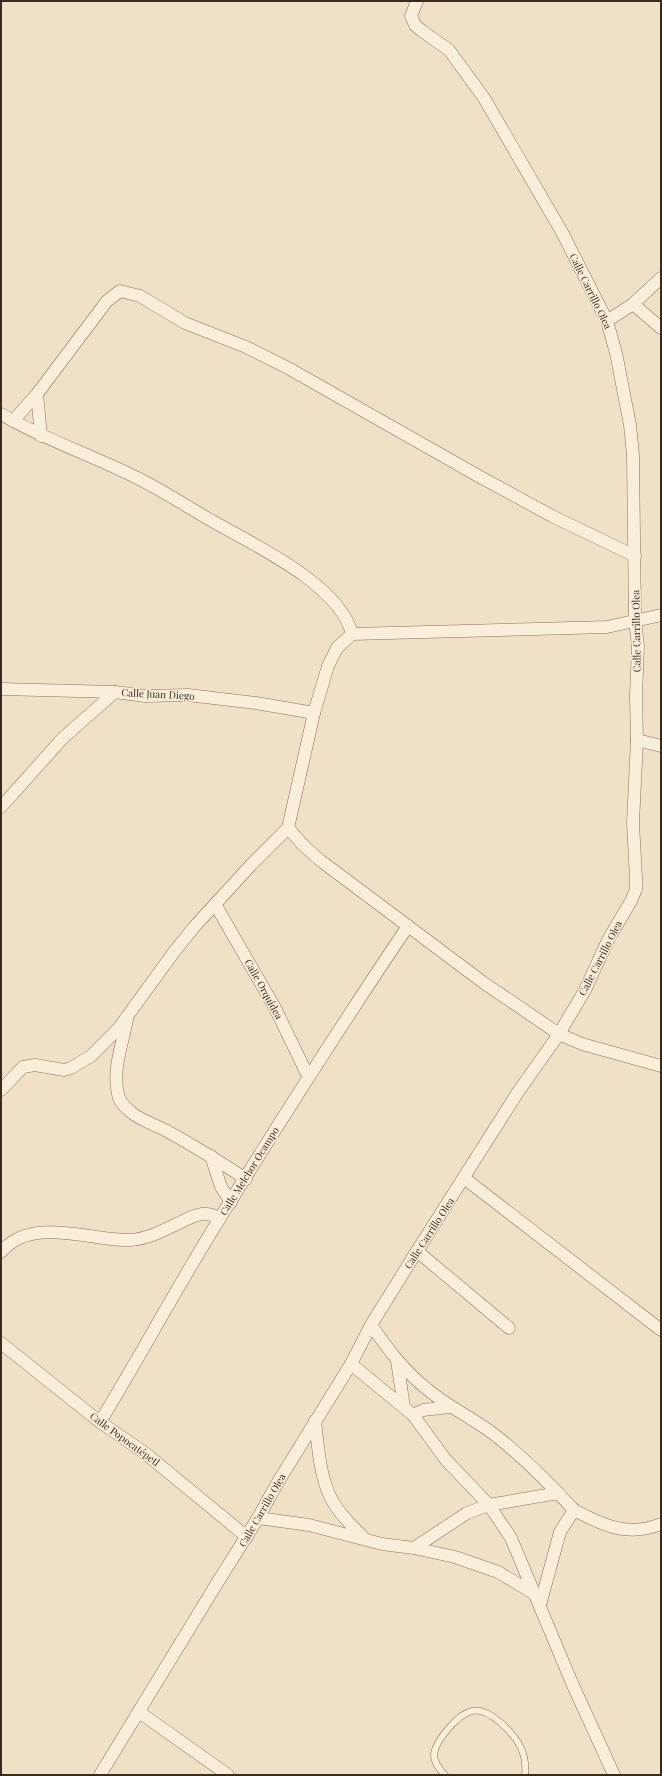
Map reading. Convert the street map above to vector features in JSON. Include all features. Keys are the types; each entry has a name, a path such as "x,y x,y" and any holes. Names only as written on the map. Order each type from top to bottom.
{"street":[{"name":"Calle Carrillo Olea","path":"100,1775 219,1580 247,1538 315,1421 351,1364 371,1325 518,1092 559,1034 585,990 608,940 631,901 636,889 633,836 638,740 636,696 638,636 635,620 633,455 630,425 616,353 608,321 563,234 484,98 449,50 415,25 411,16 417,1"},
{"path":"608,321 633,304 661,278"},
{"path":"13,421 38,394 107,301 120,291 128,292 140,296 185,323 246,347 288,368 552,516 635,556"},
{"path":"633,304 661,328"},
{"path":"38,394 41,436"},
{"path":"1,414 41,436 133,476 283,562 314,584 334,602 344,614 352,634"},
{"path":"1,1090 23,1067 35,1065 64,1070 80,1064 104,1044 174,952 215,904 288,828 314,713 331,658 337,648 352,634 585,628 618,625 661,615"},
{"path":"1,689 115,692"},
{"name":"Calle Juan Diego","path":"1,807 63,738 115,692 145,696 188,695 256,702 314,713"},
{"path":"638,740 661,746"},
{"path":"288,828 303,845 321,861 484,983 559,1034 582,1044 661,1066"},
{"name":"Calle Orquídea","path":"215,904 275,1008 308,1076"},
{"name":"Calle Melchor Ocampo","path":"100,1422 143,1353 220,1218 246,1179 308,1076 408,926"},
{"path":"128,1014 118,1058 116,1078 120,1102 139,1118 159,1126 246,1179"},
{"path":"210,1156 221,1187 231,1202"},
{"path":"464,1178 661,1330"},
{"path":"1,1252 14,1241 28,1235 76,1233 111,1238 139,1239 201,1214 210,1214 220,1218"},
{"path":"417,1251 509,1328"},
{"path":"371,1325 397,1361 427,1390 450,1407 471,1418 496,1435 574,1510 593,1520 624,1530 646,1529 661,1524"},
{"name":"Calle Popocatépetl","path":"1,1343 100,1422 145,1452 247,1538"},
{"path":"397,1361 408,1411"},
{"path":"351,1364 408,1411 446,1460 489,1505 511,1538 572,1683 614,1775"},
{"path":"408,1411 450,1407"},
{"path":"315,1421 323,1474 329,1494 345,1518 365,1539"},
{"path":"414,1548 467,1513 489,1505 558,1493"},
{"path":"538,1600 560,1532 574,1510"},
{"path":"258,1518 296,1522 382,1544 414,1548 455,1557 480,1565 512,1580 538,1600"},
{"path":"139,1712 228,1775"}],"lane":[{"path":"445,1775 437,1767 434,1754 439,1740 464,1714 473,1711 484,1712 495,1718 507,1729 520,1747 526,1765 525,1775"}]}
